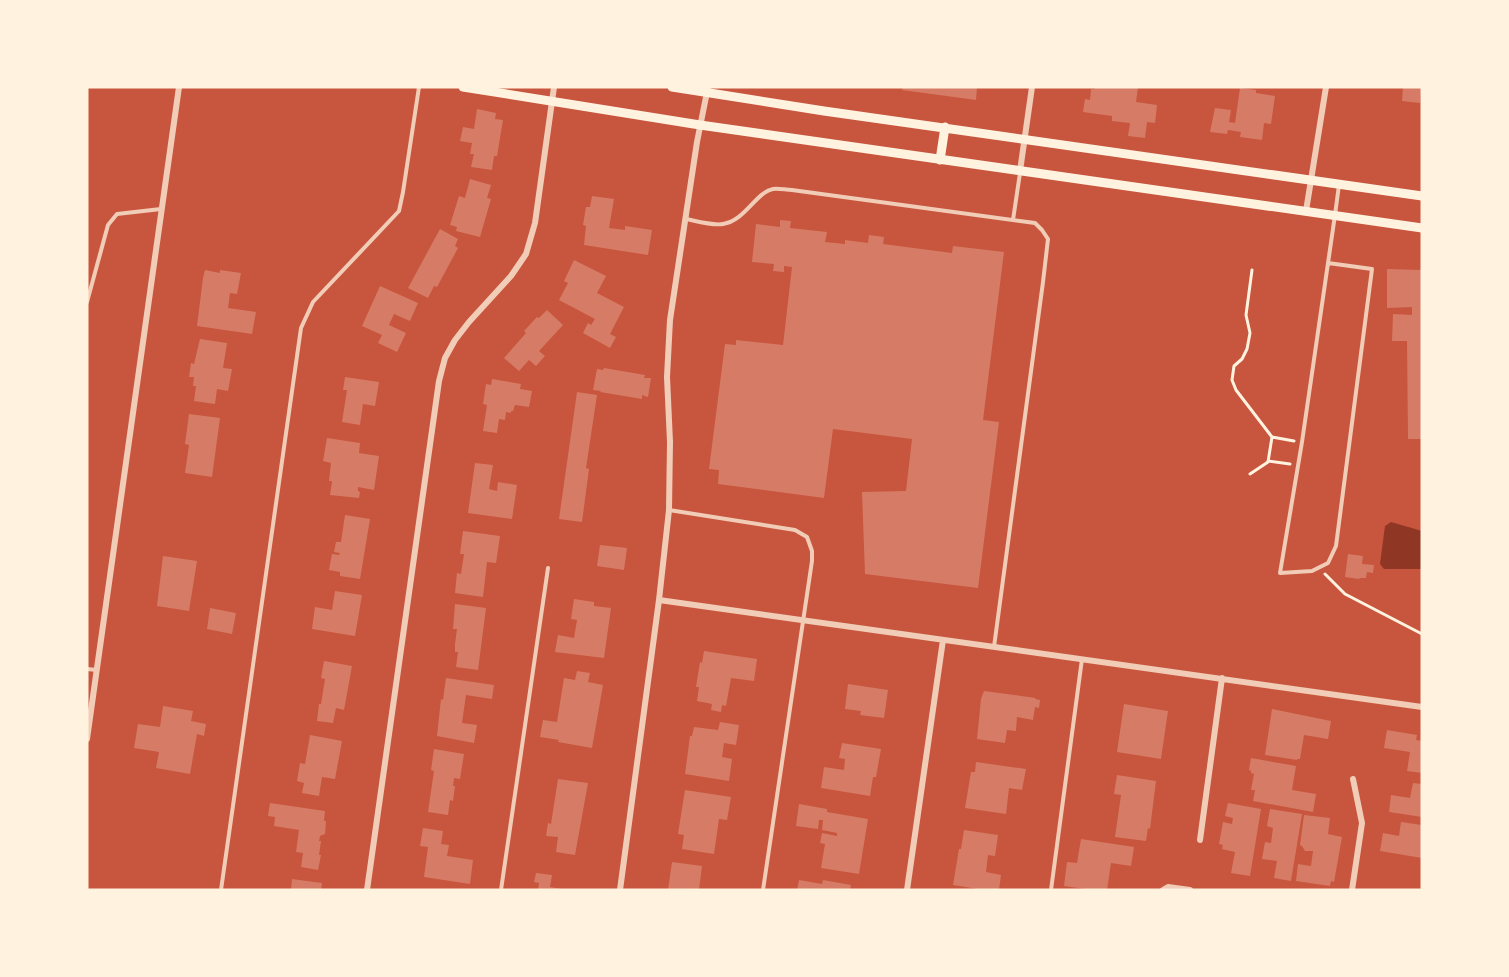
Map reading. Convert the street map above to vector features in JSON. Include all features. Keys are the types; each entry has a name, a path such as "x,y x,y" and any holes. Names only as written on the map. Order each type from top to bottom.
{"main road":[{"path":"463,87 700,125 1422,228"},
{"path":"672,87 708,90 945,128 1422,196"},
{"path":"940,160 945,128"}],"street":[{"path":"87,739 179,87"},
{"path":"367,890 439,381 446,358 455,340 512,276 526,254 535,222 554,87"},
{"path":"1020,171 1032,87"},
{"path":"1306,211 1326,87"},
{"path":"620,890 669,510 670,442 667,377 670,320 700,125 708,90"},
{"path":"659,600 1422,707"},
{"path":"907,890 943,640"},
{"path":"1200,840 1222,678"},
{"path":"1352,890 1362,824 1353,779"},
{"path":"1165,888 1190,890"}],"lane":[{"path":"221,890 301,328 313,302 399,211 419,87"},
{"path":"1013,220 1020,171"},
{"path":"1328,262 1372,269 1336,546 1328,563 1312,571 1281,573 1302,442 1328,262 1340,184"},
{"path":"686,219 722,225 743,214 771,189 1035,223 1042,230 1048,239 994,647"},
{"path":"87,302 108,225 117,214 162,209"},
{"path":"669,510 795,530 807,537 812,551 763,890"},
{"path":"501,890 548,568"},
{"path":"1051,890 1082,659"},
{"path":"87,669 97,670"}],"path":[{"path":"1252,270 1246,315 1250,333 1247,349 1242,359 1234,366 1232,380 1236,390 1272,437 1302,442"},
{"path":"1268,461 1272,437"},
{"path":"1250,474 1268,461 1298,465"},
{"path":"1319,567 1345,594 1422,633"}],"shaded area":[{"path":"1391,522 1422,531 1422,569 1384,569 1380,564 1385,526"}],"building":[{"path":"903,87 977,87 976,100 902,90"},
{"path":"1095,87 1138,87 1136,102 1157,105 1155,123 1147,122 1145,138 1128,136 1130,123 1112,121 1112,116 1083,112 1085,99 1090,100 1091,89"},
{"path":"1403,87 1421,87 1420,103 1402,101"},
{"path":"1240,88 1275,96 1271,124 1264,123 1262,140 1240,137 1241,132 1228,130 1227,134 1210,132 1215,108 1231,110 1229,122 1235,123"},
{"path":"477,109 496,113 495,119 503,120 497,156 494,156 492,170 471,167 474,154 470,154 472,143 460,141 463,127 474,129"},
{"path":"470,179 491,185 487,198 491,199 480,237 456,231 457,227 450,225 459,196 465,198"},
{"path":"592,196 614,199 609,228 625,230 625,226 652,230 648,255 584,245 586,226 583,225 586,207 590,207"},
{"path":"780,220 791,221 790,228 827,232 825,242 845,244 845,240 868,243 869,235 884,237 883,244 952,253 953,246 1004,252 983,420 999,422 978,588 865,574 862,492 906,491 912,439 833,429 824,498 718,484 719,470 709,469 725,344 736,345 736,340 783,345 792,267 784,266 784,272 773,271 774,264 752,262 756,224 780,227"},
{"path":"440,229 458,239 455,246 458,248 437,287 434,286 428,298 408,288"},
{"path":"574,260 606,276 597,293 624,307 610,334 616,337 610,348 583,333 588,323 591,325 595,319 559,300 568,283 564,281"},
{"path":"1387,269 1422,270 1422,439 1408,439 1407,341 1392,341 1393,314 1412,315 1412,307 1387,308"},
{"path":"205,270 241,273 237,294 230,293 228,308 256,312 252,334 197,326"},
{"path":"380,286 418,303 410,321 394,314 389,325 406,333 397,352 378,343 382,335 362,326"},
{"path":"547,310 563,325 539,351 545,356 536,366 529,360 519,371 504,358 526,333 524,331"},
{"path":"200,339 227,343 223,368 232,369 228,391 217,389 215,404 194,401 196,386 193,386 194,377 189,377 191,363 194,364"},
{"path":"604,368 651,378 648,397 642,395 642,399 593,390 597,369 603,370"},
{"path":"345,377 379,382 375,406 363,404 360,425 342,422 347,390 343,390"},
{"path":"492,379 521,384 520,389 532,391 529,407 515,405 511,413 506,412 505,420 499,419 497,433 483,431 487,405 483,404 486,384 491,385"},
{"path":"577,392 597,395 586,468 589,469 582,522 559,519"},
{"path":"189,414 220,418 212,477 185,473 189,445 185,444"},
{"path":"327,438 360,443 359,453 379,456 374,490 358,487 359,498 330,495 331,463 323,461"},
{"path":"475,463 493,465 489,489 497,491 498,482 517,485 512,519 468,513"},
{"path":"345,515 370,519 360,579 340,576 340,572 329,570 332,554 339,555 340,553 334,552 336,542 341,542"},
{"path":"463,531 500,536 496,563 487,562 483,597 455,593 457,573 461,574 464,554 460,554"},
{"path":"600,545 627,548 624,570 597,566"},
{"path":"1348,554 1363,556 1362,564 1374,565 1373,573 1367,572 1366,578 1359,579 1345,577"},
{"path":"163,556 197,561 189,611 157,606"},
{"path":"335,591 362,595 355,636 312,629 315,607 332,610"},
{"path":"574,599 594,602 594,606 611,608 604,658 555,652 558,635 574,638 577,620 571,619"},
{"path":"455,604 486,608 478,670 456,667 457,629 453,629"},
{"path":"210,608 236,613 232,634 207,629"},
{"path":"704,651 757,659 754,681 731,678 726,706 722,705 721,712 711,710 712,704 697,701 699,687 696,687"},
{"path":"324,661 352,666 344,710 336,708 333,723 317,721 325,679 321,678"},
{"path":"577,671 590,673 588,682 603,685 592,748 540,737 543,720 557,722 564,678 575,680"},
{"path":"446,678 494,685 492,699 466,695 462,723 477,725 474,743 437,736"},
{"path":"848,684 888,690 884,718 860,715 861,711 845,709"},
{"path":"984,691 1036,698 1040,700 1039,708 1035,707 1033,720 1017,717 1016,731 1007,730 1005,743 977,739 981,699"},
{"path":"1124,704 1168,711 1161,759 1117,752"},
{"path":"163,706 193,711 191,721 206,724 204,736 197,734 190,774 156,768 159,752 134,748 138,724 160,727"},
{"path":"1272,709 1331,721 1328,739 1304,735 1300,759 1297,760 1265,755"},
{"path":"720,722 739,725 736,745 724,743 722,757 732,759 729,781 685,774 690,736 692,736 694,727 718,730"},
{"path":"1387,730 1417,735 1416,740 1422,741 1422,773 1407,771 1410,752 1384,748"},
{"path":"310,735 342,741 335,779 322,777 319,796 302,793 304,783 297,781 300,763 305,764"},
{"path":"842,743 881,749 870,796 821,788 824,767 844,770 845,759 839,758"},
{"path":"434,749 464,754 460,779 454,778 453,801 450,800 448,815 428,812 434,771 431,770"},
{"path":"1251,758 1296,766 1292,790 1316,794 1313,812 1253,801 1255,790 1251,790 1254,774 1249,770"},
{"path":"976,762 1026,769 1022,790 1009,788 1006,814 965,808 971,772 975,772"},
{"path":"1117,775 1156,781 1150,829 1148,828 1146,841 1115,837 1121,795 1114,794"},
{"path":"558,779 588,783 575,855 556,852 558,837 546,836 548,823 551,824"},
{"path":"1413,783 1422,784 1422,817 1389,812 1391,795 1410,798"},
{"path":"685,790 731,797 727,820 719,819 714,854 682,849 684,835 678,834"},
{"path":"270,803 325,811 325,834 320,836 319,841 321,841 319,855 321,855 318,870 301,867 303,853 296,852 299,830 274,826 275,817 268,816"},
{"path":"1228,803 1261,809 1250,876 1231,873 1235,852 1222,849 1223,845 1219,844 1223,822 1232,824 1233,818 1225,816"},
{"path":"799,804 827,809 827,812 868,819 859,874 821,868 825,844 820,843 822,833 837,836 837,833 822,830 823,820 819,820 818,829 796,826"},
{"path":"1270,809 1302,814 1291,881 1274,878 1277,861 1262,859 1265,842 1271,843 1273,828 1267,826"},
{"path":"1304,815 1330,818 1328,834 1342,837 1334,882 1331,881 1330,886 1296,881 1298,864 1311,866 1313,851 1305,851 1300,845"},
{"path":"1401,822 1422,825 1422,858 1380,851 1383,833 1399,836"},
{"path":"423,828 443,831 441,844 449,845 447,856 473,860 470,884 424,877 428,847 420,846"},
{"path":"964,830 998,835 995,856 988,855 986,872 1001,875 999,890 953,885"},
{"path":"1081,839 1134,847 1131,866 1111,863 1107,890 1064,886 1067,862 1077,863"},
{"path":"672,862 702,866 699,890 668,890"},
{"path":"536,873 552,875 550,887 562,890 538,890 539,883 534,882"},
{"path":"292,879 322,883 321,890 291,890"},
{"path":"799,880 822,884 823,880 851,885 850,890 797,890"}]}
